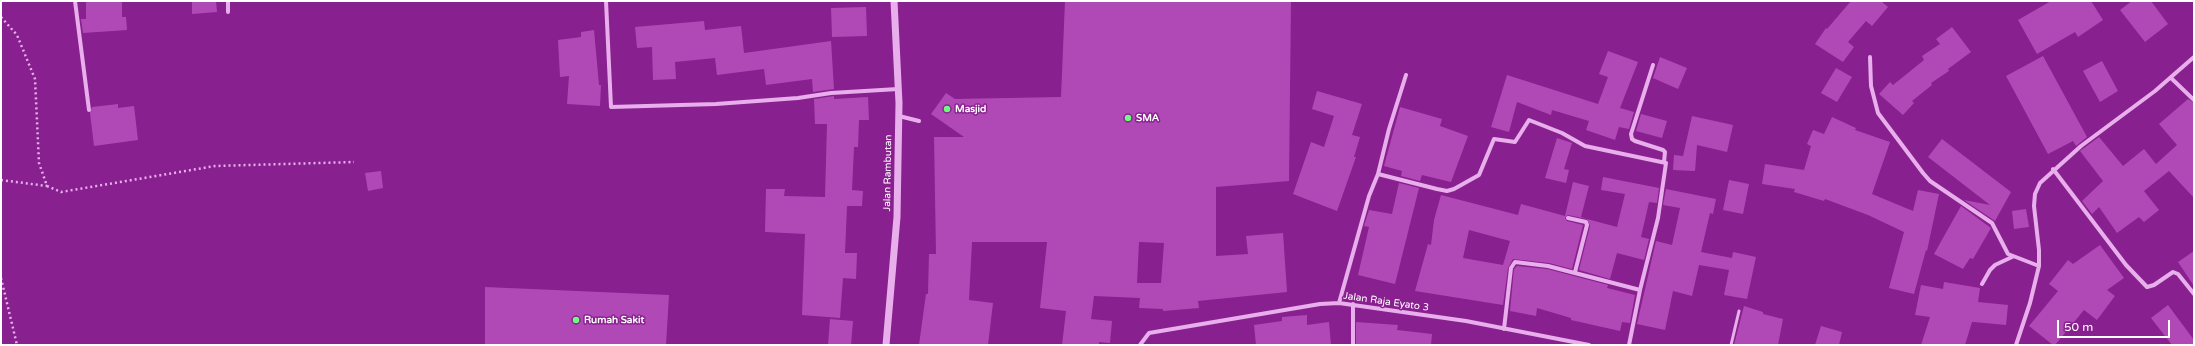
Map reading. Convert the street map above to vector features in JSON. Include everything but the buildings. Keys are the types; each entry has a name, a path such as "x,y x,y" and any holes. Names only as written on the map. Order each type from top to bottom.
{"street":[{"path":"75,1 89,110"},
{"path":"228,1 228,12"},
{"path":"606,1 611,107 716,104 798,98 831,93 898,89"},
{"name":"Jalan Rambutan","path":"886,345 897,217 899,116 894,1"},
{"path":"1870,57 1873,93 1882,121 1930,181 1992,223 2004,250 2012,258 2039,266"},
{"path":"2016,345 2030,303 2039,266 2034,206 2035,194 2040,183 2053,169 2171,78 2194,57"},
{"path":"1628,345 1658,218 1666,169 1666,164 1664,162 1665,152 1663,150 1632,139 1631,134 1653,65"},
{"path":"1339,303 1369,196 1378,174 1389,129 1406,75"},
{"path":"2171,78 2194,100"},
{"path":"899,116 919,121"},
{"path":"1378,174 1437,190 1454,190 1478,175 1494,139 1515,142 1528,120 1597,149 1664,162"},
{"path":"2053,169 2126,265 2147,287 2154,285 2173,272 2178,274 2194,294"},
{"path":"1568,218 1586,222 1587,225 1575,272"},
{"path":"1982,284 1990,270 2012,258"},
{"path":"1504,329 1512,264 1524,262 1575,272 1640,290"},
{"name":"Jalan Raja Eyato 3","path":"1140,345 1149,333 1320,304 1339,303 1466,321 1589,345"},
{"path":"1352,304 1353,345"}],"lane":[{"path":"1731,345 1739,311"}],"path":[{"path":"1,17 17,35 35,79 39,162 46,186"},
{"path":"1,180 46,186 61,192 215,166 354,162"},
{"path":"1,278 17,345"}],"place":[{"name":"Masjid","path":"947,109"},
{"name":"SMA","path":"1128,118"},
{"name":"Rumah Sakit","path":"576,320"}]}
